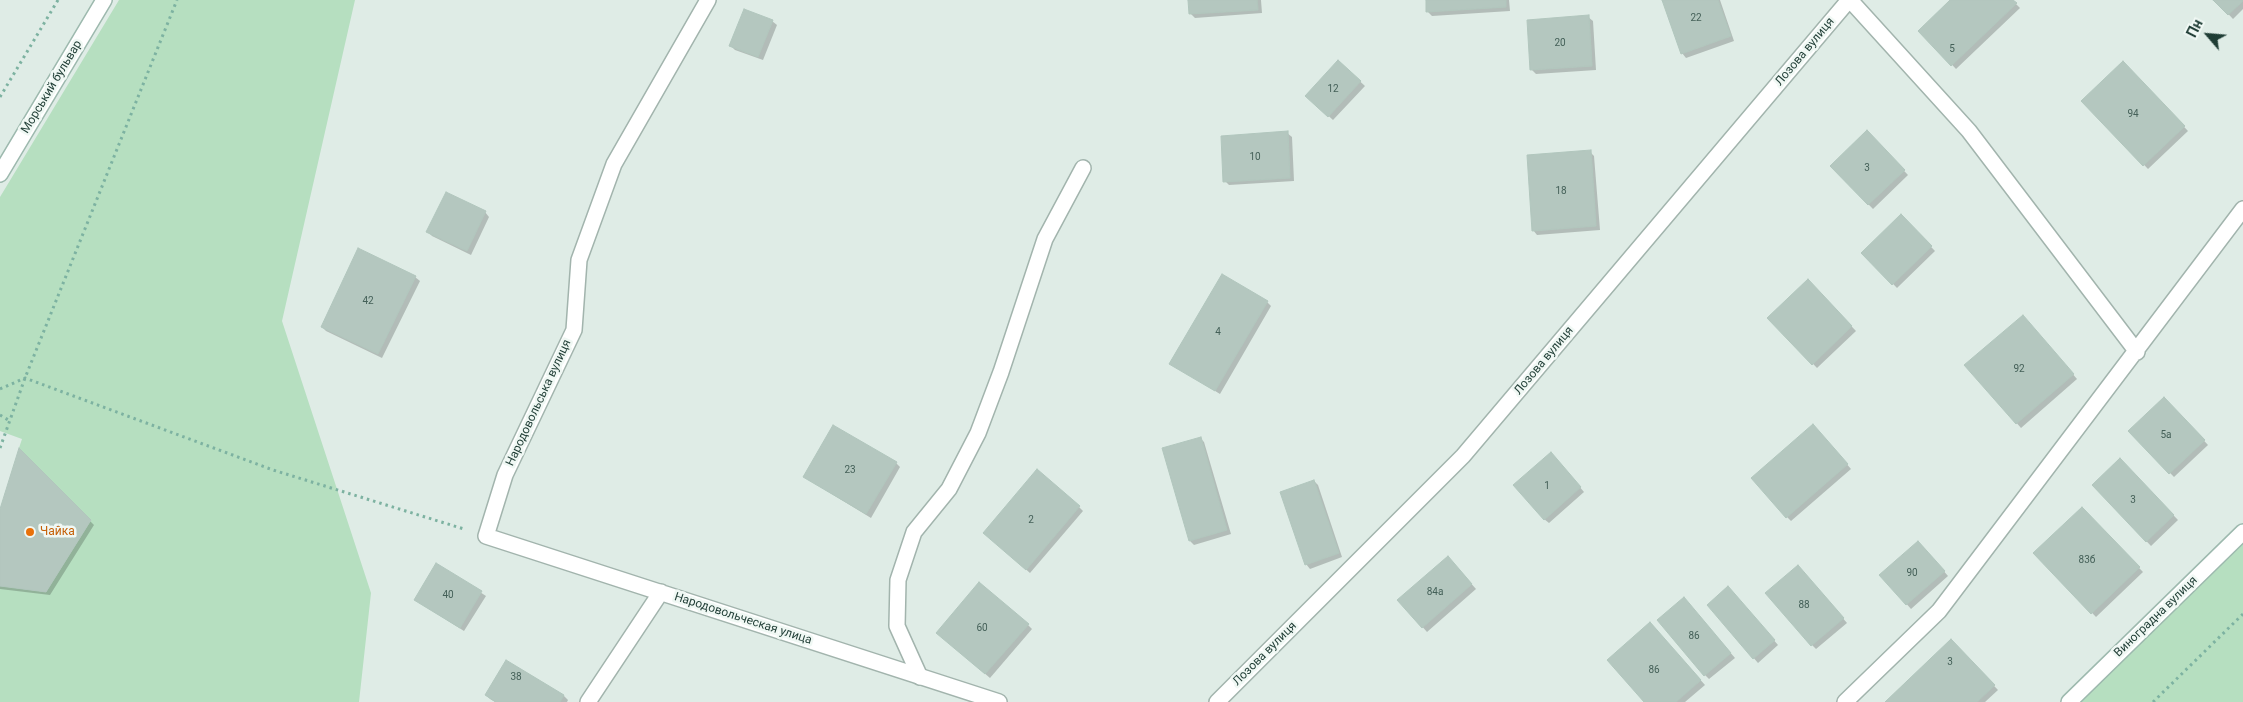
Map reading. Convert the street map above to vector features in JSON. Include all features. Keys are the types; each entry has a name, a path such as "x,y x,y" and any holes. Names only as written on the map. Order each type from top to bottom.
{"street":[{"name":"Морський бульвар","path":"0,174 104,0"},
{"name":"Народовольська вулиця","path":"486,536 505,475 574,330 579,260 614,164 708,0"},
{"path":"1849,0 1969,131 2137,352"},
{"name":"Лозова вулиця","path":"1217,702 1464,456 1849,0"},
{"path":"920,677 897,626 898,580 914,532 949,489 978,433 1001,372 1045,238 1083,168"},
{"path":"1845,702 1939,611 2137,352 2243,209"},
{"name":"Виноградна вулиця","path":"2069,702 2243,532"},
{"name":"Народовольческая улица","path":"486,536 999,702"},
{"path":"588,702 661,592"}],"path":[{"path":"0,97 58,0"},
{"path":"0,448 25,378 177,0"},
{"path":"0,389 25,378 273,470 486,536"},
{"path":"0,415 10,421"},
{"path":"2153,702 2243,614"}],"green space":[{"path":"119,0 355,0 282,321 371,593 359,702 0,702 0,586 46,592 91,520 19,448 22,439 0,431 0,197"},
{"path":"2243,532 2243,702 2069,702"}],"building":[{"path":"1188,0 1257,0 1258,10 1189,14"},
{"path":"1426,0 1506,0 1506,7 1426,12"},
{"path":"1662,0 1718,0 1731,36 1681,54"},
{"path":"1950,0 2013,0 2017,3 1951,66 1918,31"},
{"path":"2213,0 2243,0 2243,1 2228,15"},
{"path":"744,9 773,20 758,57 729,46"},
{"path":"1589,15 1592,66 1530,70 1527,20"},
{"path":"1338,60 1361,81 1328,117 1305,96"},
{"path":"2123,61 2185,126 2143,166 2081,101"},
{"path":"1867,130 1905,170 1868,205 1830,166"},
{"path":"1288,131 1290,178 1223,182 1221,136"},
{"path":"1591,150 1596,226 1532,231 1527,155"},
{"path":"446,192 486,211 467,251 426,232"},
{"path":"1901,214 1932,246 1892,285 1861,253"},
{"path":"358,248 416,276 378,354 321,327"},
{"path":"1222,274 1268,301 1215,391 1169,364"},
{"path":"1808,279 1852,326 1812,365 1767,318"},
{"path":"2023,315 2074,374 2016,424 1964,365"},
{"path":"2164,397 2205,440 2169,474 2128,431"},
{"path":"1813,424 1848,464 1786,518 1751,478"},
{"path":"833,425 897,462 866,514 803,477"},
{"path":"1201,437 1227,530 1189,541 1162,448"},
{"path":"19,448 91,520 46,592 0,586 0,509"},
{"path":"1551,452 1581,487 1544,520 1513,485"},
{"path":"2120,458 2174,515 2146,542 2092,485"},
{"path":"1037,469 1080,506 1026,570 983,533"},
{"path":"1314,480 1339,553 1305,565 1280,492"},
{"path":"2082,507 2140,567 2091,614 2033,553"},
{"path":"1918,541 1945,571 1906,605 1879,575"},
{"path":"1448,556 1472,584 1422,628 1397,600"},
{"path":"436,563 482,591 460,628 414,600"},
{"path":"1798,565 1844,618 1811,646 1765,593"},
{"path":"979,582 1029,624 985,674 936,633"},
{"path":"1728,586 1775,640 1753,659 1707,605"},
{"path":"1684,597 1731,653 1704,676 1657,620"},
{"path":"1650,622 1701,680 1676,702 1644,702 1607,660"},
{"path":"1951,639 1995,685 1977,702 1885,702"},
{"path":"506,660 564,695 560,702 496,702 485,695"}],"place":[{"name":"Чайка","path":"30,532"}]}
